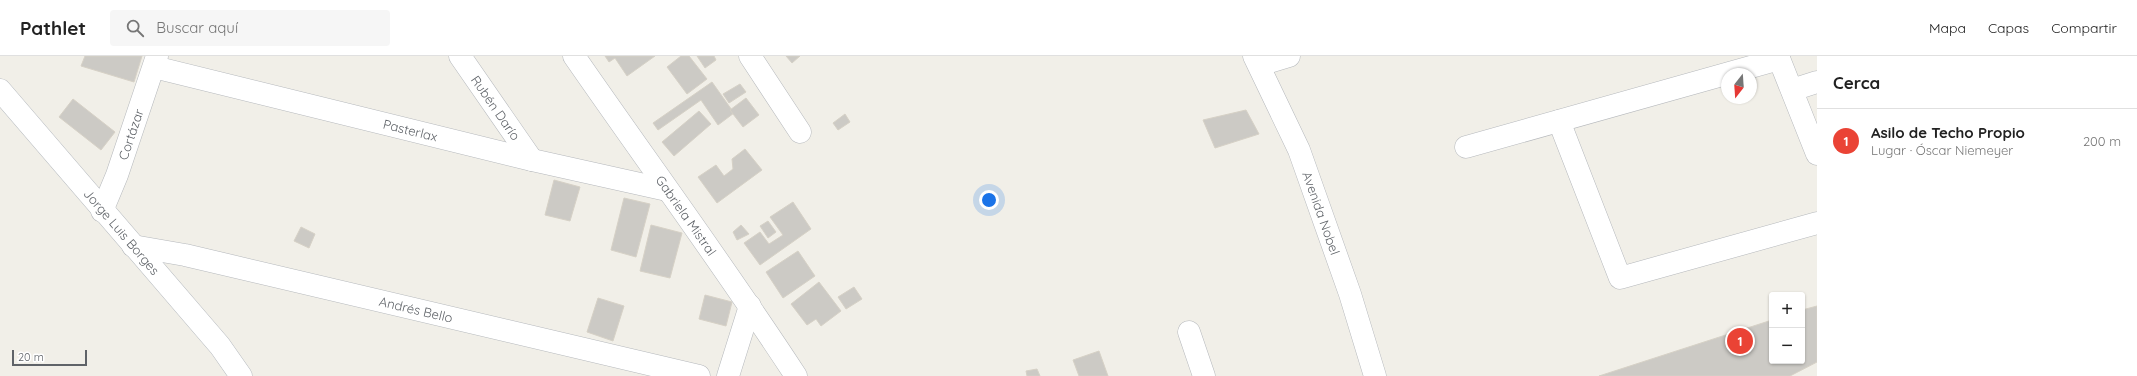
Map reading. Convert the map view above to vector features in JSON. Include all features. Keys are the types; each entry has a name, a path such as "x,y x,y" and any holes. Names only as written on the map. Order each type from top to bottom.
{"street":[{"name":"Rubén Darío","path":"460,56 532,160"},
{"name":"Gabriela Mistral","path":"574,56 750,306 796,376"},
{"path":"750,56 800,132"},
{"path":"1257,60 1289,56"},
{"path":"1466,147 1778,57 1817,154"},
{"name":"Avenida Nobel","path":"1257,60 1299,150 1350,294 1375,376"},
{"name":"Pasterlax","path":"155,61 532,160 667,190"},
{"name":"Cortázar","path":"102,211 155,61"},
{"path":"1792,90 1817,82"},
{"name":"Jorge Luis Borges","path":"0,90 102,211 220,346 241,376"},
{"path":"1559,121 1620,278 1817,223"},
{"name":"Andrés Bello","path":"133,246 185,255 699,376"},
{"path":"728,376 750,306"},
{"path":"1189,332 1204,376"}],"building":[{"path":"85,56 142,56 134,82 81,66"},
{"path":"605,56 655,56 627,76 615,58 609,62"},
{"path":"681,56 689,56 707,79 687,94 667,67"},
{"path":"697,56 714,56 716,60 705,68"},
{"path":"786,56 800,56 792,63"},
{"path":"712,82 734,113 718,125 701,100 658,130 653,123"},
{"path":"740,84 746,92 729,103 723,94"},
{"path":"746,98 759,115 743,127 730,110"},
{"path":"73,99 115,132 101,150 59,117"},
{"path":"1246,110 1259,134 1215,148 1203,120"},
{"path":"699,111 711,124 674,156 662,142"},
{"path":"845,114 850,122 838,130 833,123"},
{"path":"745,149 762,170 717,203 698,177 716,165 724,176 733,169 732,159"},
{"path":"554,180 580,187 570,221 545,215"},
{"path":"624,198 650,204 636,257 611,250"},
{"path":"793,202 811,229 760,265 744,243 760,232 769,244 783,235 770,217"},
{"path":"768,221 776,232 768,238 760,226"},
{"path":"651,225 682,233 670,278 640,271"},
{"path":"741,225 749,234 737,240 733,232"},
{"path":"301,227 315,234 309,248 294,241"},
{"path":"798,251 815,276 783,298 766,272"},
{"path":"819,282 841,311 821,326 816,319 807,325 791,304"},
{"path":"854,287 862,299 846,309 838,297"},
{"path":"705,295 732,302 726,326 699,319"},
{"path":"598,298 624,306 613,341 587,332"},
{"path":"1817,306 1817,362 1790,376 1599,376 1769,321 1769,364 1805,364 1805,309"},
{"path":"1099,351 1108,376 1079,376 1073,360"},
{"path":"1037,369 1040,376 1027,376 1026,371"}],"place":[{"name":"Asilo de Techo Propio","path":"1740,341"}]}
